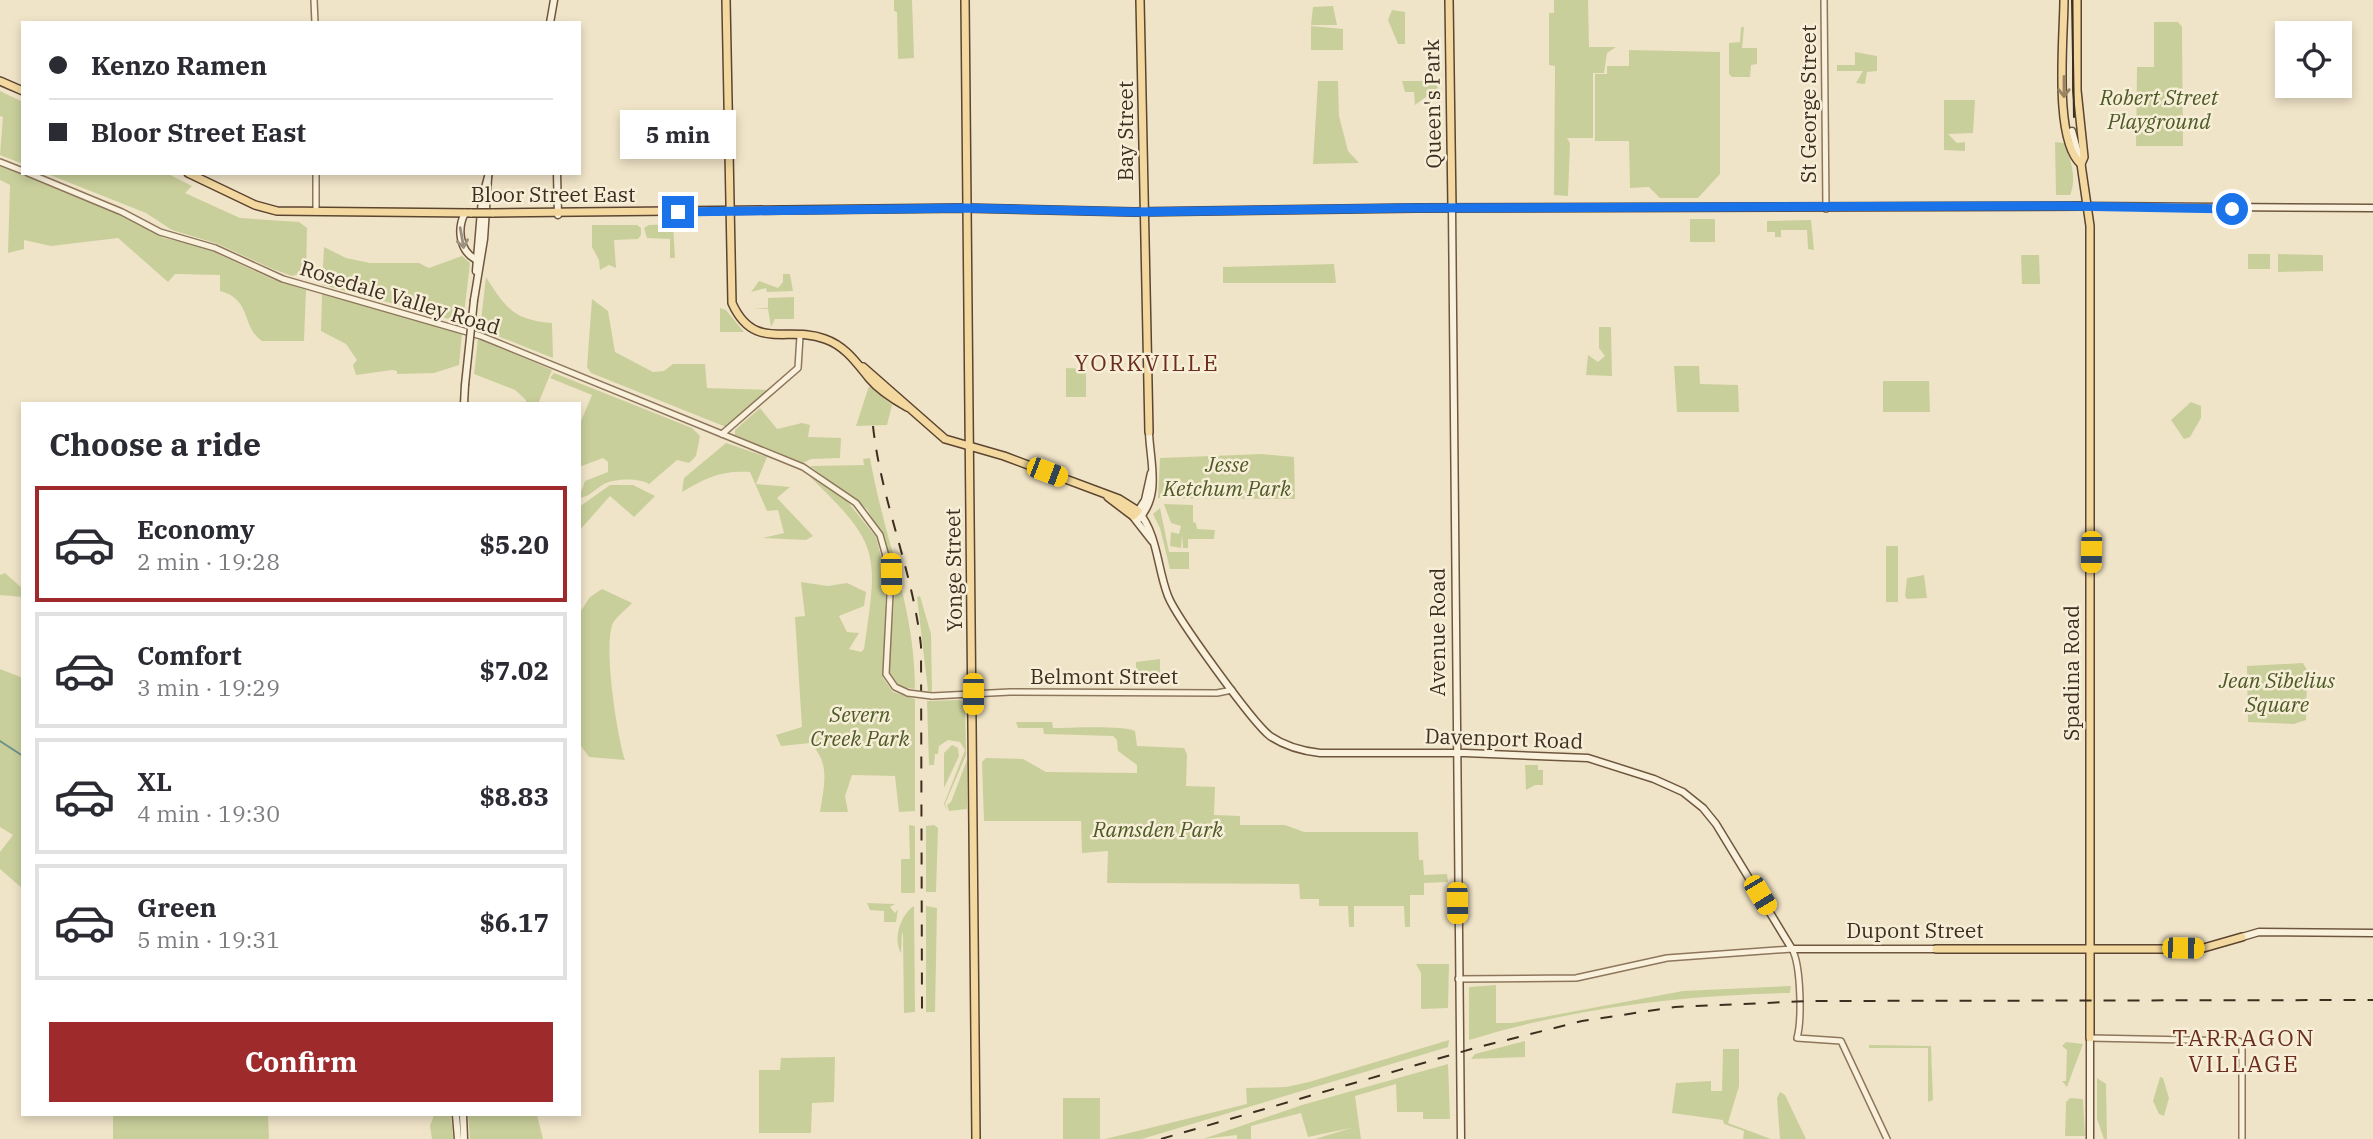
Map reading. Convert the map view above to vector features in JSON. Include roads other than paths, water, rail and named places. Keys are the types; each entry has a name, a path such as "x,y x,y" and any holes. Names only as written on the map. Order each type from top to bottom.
{"main road":[{"path":"553,21 555,0"},
{"name":"Davenport Road","path":"726,0 730,290 733,308 744,322 757,332 820,337 834,343 873,373 939,436 1004,456 1108,498 1119,499 1137,516 1152,541 1171,603 1267,733 1293,748 1321,753 1456,752 1588,758 1654,779 1682,792 1703,808 1716,824 1792,949"},
{"name":"Yonge Street","path":"965,0 976,1139"},
{"name":"Bay Street","path":"1137,516 1145,500 1151,473 1140,0"},
{"name":"Queen's Park","path":"1449,0 1452,208"},
{"path":"2064,0 2064,111 2073,131 2084,157 2081,164 2075,159 2073,131 2077,0"},
{"path":"1,80 21,91"},
{"name":"Spadina Road","path":"2081,164 2088,206 2090,1139"},
{"name":"Bloor Street East","path":"192,175 264,208 316,212 558,215 968,208 1144,212 2088,206"},
{"path":"557,175 558,215"},
{"path":"476,284 475,259 482,199 488,176"},
{"path":"464,402 474,300 489,200 488,176"},
{"path":"2088,206 2373,208"},
{"name":"Avenue Road","path":"1452,208 1461,1139"},
{"path":"469,213 460,222 462,243 467,254 475,259"},
{"name":"Dupont Street","path":"1792,949 2200,949 2259,932 2373,933"},
{"path":"456,1116 457,1139"},
{"path":"463,1116 464,1139"}],"street":[{"path":"314,0 314,21"},
{"name":"St George Street","path":"1824,0 1826,209"},
{"path":"0,162 21,170"},
{"name":"Rosedale Valley Road","path":"33,175 122,212 160,232 215,248 284,279 456,327 803,467 856,502 880,536 891,574 886,674 895,687 908,693"},
{"path":"316,175 316,212"},
{"path":"723,434 798,369 800,336"},
{"name":"Belmont Street","path":"908,693 932,696 1217,693 1234,689"},
{"name":"Dupont Street","path":"1458,979 1576,978 1667,958 1792,949"},
{"name":"Davenport Road","path":"1792,949 1798,968 1797,1038 1841,1041 1887,1139"},
{"path":"2090,1038 2239,1041 2242,1048 2242,1139"}],"waterway":[{"path":"0,741 21,755"}],"tram line":[{"path":"2072,0 2074,117"}],"railway":[{"path":"873,426 921,646 922,1012"},
{"path":"1161,1139 1475,1048 1582,1021 1675,1007 1810,1001 2373,1000"}],"district":[{"name":"YORKVILLE","path":"1147,363"},
{"name":"TARRAGON VILLAGE","path":"2244,1051"}],"park label":[{"name":"Robert Street Playground","path":"2159,110"},
{"name":"Jesse Ketchum Park","path":"1227,477"},
{"name":"Jean Sibelius Square","path":"2277,693"},
{"name":"Severn Creek Park","path":"860,727"},
{"name":"Ramsden Park","path":"1158,830"}]}
